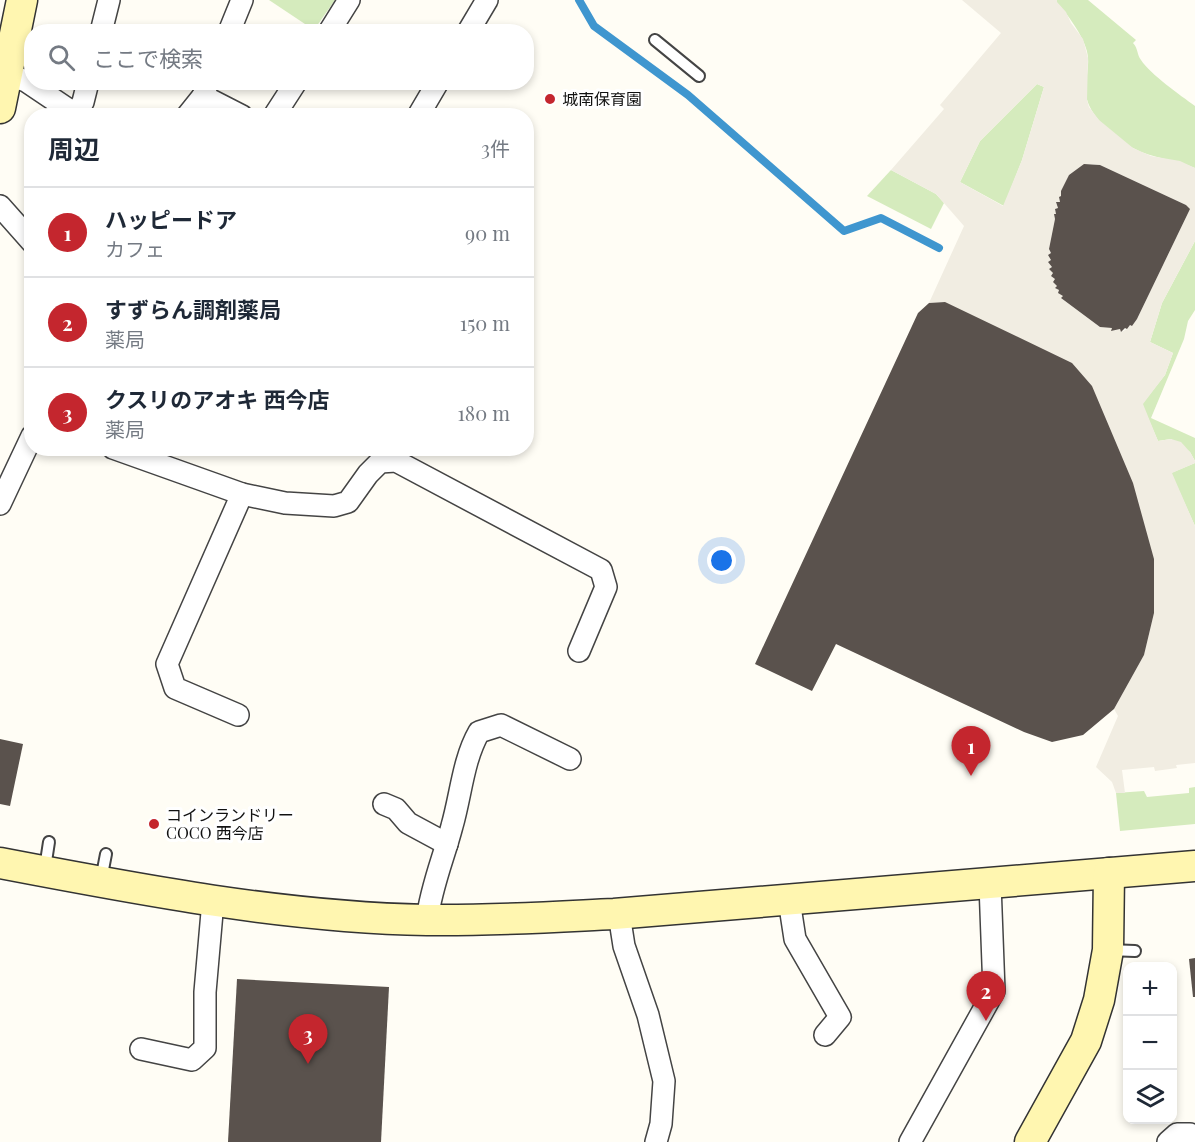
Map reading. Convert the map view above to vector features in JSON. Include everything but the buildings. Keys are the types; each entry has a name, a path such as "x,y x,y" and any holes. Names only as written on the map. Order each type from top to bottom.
{"street":[{"path":"0,108 3,73 22,0"},
{"path":"103,24 109,0"},
{"path":"232,24 242,0"},
{"path":"334,24 349,0"},
{"path":"473,24 487,0"},
{"path":"3,73 24,80"},
{"path":"40,90 66,108"},
{"path":"80,108 86,90"},
{"path":"193,108 205,90"},
{"path":"207,90 231,108"},
{"path":"279,108 291,90"},
{"path":"423,108 433,90"},
{"path":"0,206 24,233"},
{"path":"0,504 24,453"},
{"path":"135,456 242,494 285,503 334,506 348,502 368,474 380,462 396,462 601,570 606,587 579,651"},
{"path":"238,715 175,688 167,664 242,494"},
{"path":"427,920 431,891 447,844 472,745 480,732 501,725 570,759"},
{"path":"384,804 396,808 408,823 447,844"},
{"path":"0,863 44,872 103,868 213,901 329,914 427,920 521,919 619,914 1195,866"},
{"path":"1037,1139 1086,1041 1099,1000 1122,950 1109,873"},
{"path":"910,1142 994,991 990,884"},
{"path":"789,900 795,939 840,1017 825,1035"},
{"path":"141,1049 192,1060 205,1048 206,992 213,901"},
{"path":"619,914 624,946 648,1016 664,1081 661,1124 656,1142"},
{"path":"1168,1142 1177,1134 1190,1134 1195,1140"}],"lane":[{"path":"655,40 699,76"},
{"path":"44,872 49,842"}],"green space":[{"path":"269,0 335,0 318,24 305,24"},
{"path":"1057,0 1088,0 1136,40 1133,43 1140,58 1151,72 1195,106 1195,168 1133,148 1118,138 1097,118 1086,94 1087,51 1076,28 1056,2"},
{"path":"1037,84 1044,87 1022,160 1004,206 960,182 980,141"},
{"path":"891,170 936,194 944,203 931,229 867,196"},
{"path":"1195,241 1195,310 1188,321 1184,339 1151,418 1195,438 1195,461 1190,452 1171,439 1158,441 1142,404 1165,375 1173,353 1150,342 1162,303"},
{"path":"1195,463 1195,526 1171,473"},
{"path":"1195,787 1195,824 1120,831 1116,793 1144,791 1147,797 1189,793 1189,788"}],"shaded area":[{"path":"962,0 1057,0 1083,39 1088,58 1087,100 1089,107 1099,120 1133,148 1151,156 1180,161 1195,168 1195,241 1162,303 1150,342 1173,353 1165,375 1143,404 1158,441 1171,439 1181,442 1195,461 1172,473 1195,526 1195,763 1155,771 1154,767 1122,770 1125,793 1116,793 1112,782 1096,767 1118,716 1114,709 1144,655 1154,613 1154,559 945,302 929,303 964,226 936,194 891,170 944,109 940,105 1001,33","holes":["1037,84 1044,87 1022,160 1003,206 960,182 980,141","1084,165 1100,165 1186,205 1190,209 1137,319 1132,326 1130,325 1121,332 1120,329 1112,331 1112,328 1100,327 1061,298 1063,296 1055,288 1057,286 1053,282 1055,279 1051,276 1053,273 1049,269 1052,267 1048,262 1051,260 1048,255 1051,253 1049,249 1055,209 1058,208 1056,203 1060,202 1059,197 1069,175"]}],"waterway":[{"path":"579,0 594,26 688,95 844,231 881,218 939,248"}],"place":[{"name":"城南保育園","path":"550,99"},
{"name":"ハッピードア","path":"971,776"},
{"name":"コインランドリー COCO 西今店","path":"154,824"},
{"name":"すずらん調剤薬局","path":"986,1021"},
{"name":"クスリのアオキ 西今店","path":"308,1064"}]}
